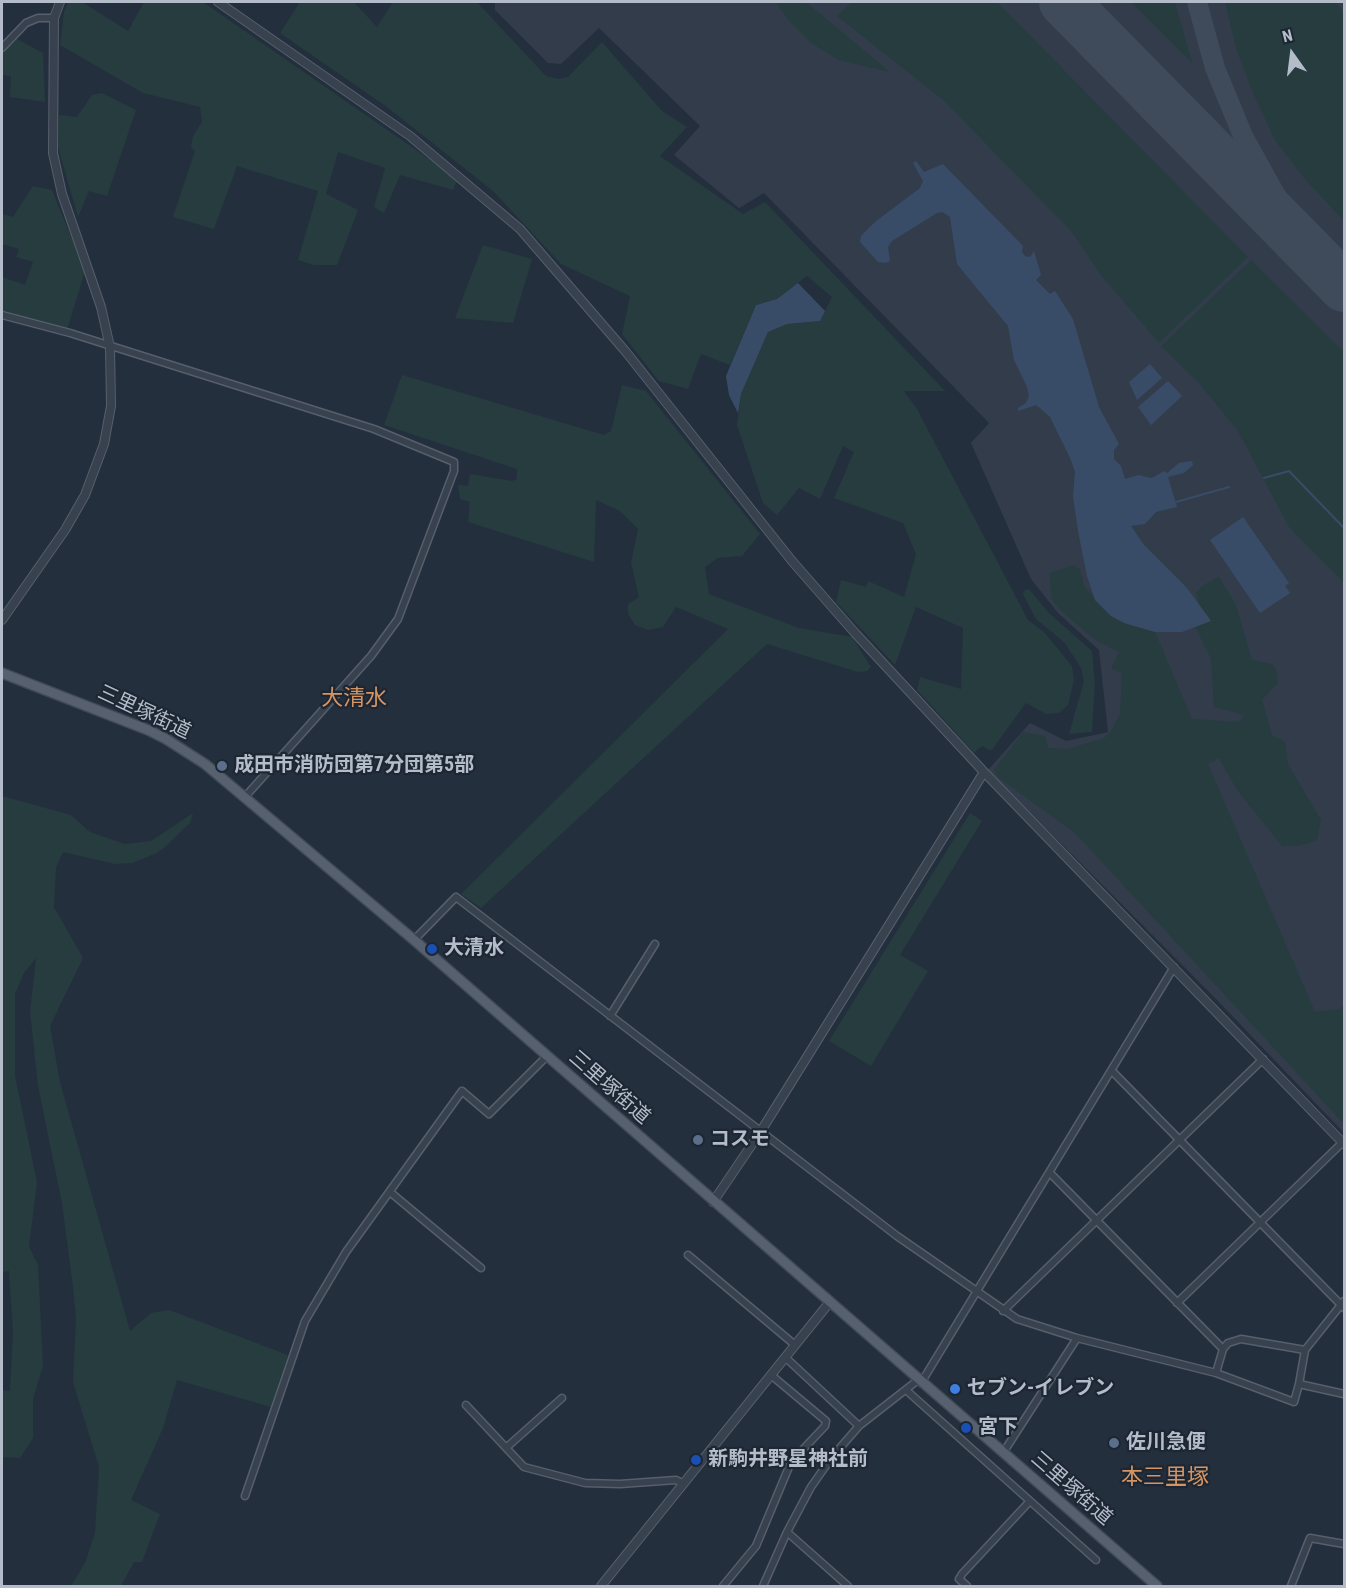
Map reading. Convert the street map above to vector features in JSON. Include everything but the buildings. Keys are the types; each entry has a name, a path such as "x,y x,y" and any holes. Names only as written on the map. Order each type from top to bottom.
{"main road":[{"name":"三里塚街道","path":"2,673 166,738 204,764 414,940 1157,1587"}],"street":[{"path":"2,620 65,530 94,475 104,444 111,406 110,347 98,299 62,194 54,159 54,18 60,2"},
{"path":"218,2 410,136 520,229 626,352 792,561 984,772 1343,1143 1177,1303"},
{"path":"2,48 26,23 38,18 54,18"},
{"path":"2,315 374,429 454,462 450,482 398,619 371,656 244,798"},
{"path":"713,1202 761,1131 984,772"},
{"path":"414,940 456,897 897,1236 1003,1311 1017,1319 1077,1338 1216,1373 1294,1402 1305,1350 1343,1304 1112,1071"},
{"path":"610,1017 655,944"},
{"path":"763,1587 787,1532 811,1487 859,1426 919,1381 1051,1174 1174,967"},
{"path":"245,1496 305,1321 346,1252 462,1091 489,1114 546,1057"},
{"path":"1003,1311 1263,1059"},
{"path":"1051,1174 1223,1349"},
{"path":"390,1192 482,1268"},
{"path":"688,1255 795,1345"},
{"path":"601,1587 682,1483 829,1303"},
{"path":"1003,1454 1077,1338"},
{"path":"1216,1373 1223,1349 1228,1343 1241,1339 1305,1350"},
{"path":"785,1357 859,1426"},
{"path":"723,1587 756,1546 791,1462 825,1426 826,1421 771,1375"},
{"path":"1299,1384 1344,1394"},
{"path":"906,1390 1096,1560"},
{"path":"507,1447 562,1398"},
{"path":"466,1405 524,1467 585,1483 620,1484 676,1480 682,1483"},
{"path":"967,1587 959,1579 962,1574 1029,1502"},
{"path":"787,1532 848,1587"},
{"path":"1291,1587 1310,1538 1344,1544"}],"shaded area":[{"path":"495,2 1344,2 1344,1133 1217,1000 988,770 1030,723 1066,741 1108,732 1099,650 1058,613 1031,579 971,443 989,423 764,193 739,208 674,155 700,126 599,28 561,64 548,63 495,10"}],"green space":[{"path":"68,2 82,2 128,31 144,2 203,2 458,179 453,190 400,175 384,213 374,207 385,168 338,152 326,194 358,210 337,265 314,265 298,260 318,191 237,166 214,229 173,217 195,151 191,148 193,136 202,122 200,107 143,93 60,45 64,12"},
{"path":"300,2 354,2 377,27 393,2 477,2 546,76 558,79 568,77 602,42 662,111 687,127 660,156 743,214 765,202 945,391 904,391 917,409 1028,620 1044,632 1072,666 1074,680 1068,705 1059,713 1046,714 1026,703 991,751 982,746 974,753 917,690 920,677 961,689 963,628 916,607 895,665 836,602 841,580 866,587 868,581 904,597 916,554 903,523 834,498 854,452 843,446 820,499 799,488 777,515 763,503 737,425 741,394 768,332 787,324 820,321 832,297 807,276 777,299 756,305 730,365 701,354 688,389 659,381 622,334 630,296 561,264 493,191 387,107 280,33"},
{"path":"776,2 806,2 890,72 839,60 811,43 789,21"},
{"path":"852,2 997,2 1248,257 1159,343 1100,274 1071,231 943,100 837,16"},
{"path":"1131,2 1175,2 1192,63"},
{"path":"1225,2 1335,2 1344,12 1344,221 1304,178 1275,140 1253,93 1236,48"},
{"path":"17,39 43,53 45,102 10,97 11,76 2,75 2,54"},
{"path":"102,93 136,110 107,196 89,191 78,217 58,147 59,115 77,117 92,95"},
{"path":"33,186 52,190 85,271 67,330 2,311 2,277 25,285 33,262 16,257 19,249 2,244 2,214 13,217"},
{"path":"483,245 532,259 513,323 455,318"},
{"path":"1251,260 1344,352 1344,583 1289,527 1238,431 1198,382 1161,346"},
{"path":"402,375 604,435 611,431 622,385 646,391 760,534 742,556 718,558 705,567 709,594 799,628 852,637 871,667 867,671 858,672 767,644 481,908 461,894 728,629 676,607 663,627 648,630 635,625 628,614 628,604 639,597 631,563 638,529 620,511 596,500 594,562 468,522 470,502 460,499 458,485 468,486 470,474 512,481 517,479 517,469 384,425"},
{"path":"1074,565 1080,569 1084,586 1111,616 1124,623 1155,632 1192,719 1239,722 1244,715 1214,707 1211,659 1195,627 1211,621 1199,604 1196,593 1202,586 1219,577 1236,605 1252,660 1272,664 1276,669 1278,683 1262,700 1272,735 1285,742 1288,764 1321,820 1317,840 1299,846 1282,846 1237,790 1219,758 1208,764 1315,1012 1339,1009 1344,1004 1344,1124 1076,834 998,777 994,770 1023,732 1045,736 1048,748 1068,749 1104,738 1111,731 1120,714 1122,673 1111,668 1119,652 1094,639 1060,610 1051,598 1050,573"},
{"path":"1029,589 1049,613 1092,651 1095,683 1092,732 1069,734 1084,681 1081,668 1065,643 1036,619 1023,594"},
{"path":"2,796 71,815 90,832 125,844 151,841 193,813 190,823 165,847 157,853 132,863 115,864 63,852 56,868 54,907 83,958 50,1026 60,1082 130,1331 151,1313 169,1310 288,1355 271,1407 177,1380 163,1428 131,1500 160,1514 142,1562 134,1562 121,1586 71,1586 85,1563 95,1533 99,1467 73,1382 76,1318 73,1287 62,1203 38,1086 30,1011 36,958 24,973 15,994 15,1076 37,1182 29,1247 38,1265 43,1366 33,1399 33,1438 20,1458 2,1457 2,1390 10,1391 13,1333 9,1271 2,1272"},
{"path":"970,813 982,821 900,955 928,971 871,1066 829,1041"}],"water":[{"path":"916,161 924,172 943,164 1023,246 1022,252 1025,256 1030,257 1034,251 1041,275 1036,280 1050,294 1055,291 1073,319 1099,407 1119,444 1114,450 1114,459 1121,466 1125,479 1138,475 1152,478 1164,471 1167,473 1179,463 1192,461 1193,465 1184,473 1168,477 1177,507 1156,512 1145,524 1131,526 1144,545 1187,588 1211,621 1182,632 1155,632 1124,623 1111,616 1095,600 1087,576 1078,531 1073,496 1075,472 1071,460 1050,417 1036,405 1018,411 1029,396 1014,360 1008,326 957,264 950,217 942,212 937,213 892,241 888,247 890,261 885,263 878,262 860,242 861,236 876,221 920,188 923,181 913,163"},
{"path":"798,283 825,311 820,321 787,324 768,332 741,394 738,413 729,395 726,376 756,305 777,299"},
{"path":"1150,364 1162,378 1137,400 1129,382"},
{"path":"1168,381 1182,396 1151,425 1138,407"},
{"path":"1243,517 1289,583 1285,586 1290,593 1260,613 1210,540"}],"waterway":[{"path":"1264,478 1289,471 1344,528"},
{"path":"1176,502 1229,487"}],"taxiway":[{"path":"1197,2 1215,68 1243,136 1274,192 1314,256"}],"runway":[{"path":"1064,2 1344,287"}],"place":[{"name":"成田市消防団第7分団第5部","path":"222,766"},
{"name":"大清水","path":"432,949"},
{"name":"コスモ","path":"698,1140"},
{"name":"セブン-イレブン","path":"955,1389"},
{"name":"宮下","path":"966,1428"},
{"name":"佐川急便","path":"1114,1443"},
{"name":"新駒井野星神社前","path":"696,1460"}],"district":[{"name":"大清水","path":"354,699"},
{"name":"本三里塚","path":"1165,1478"}]}
